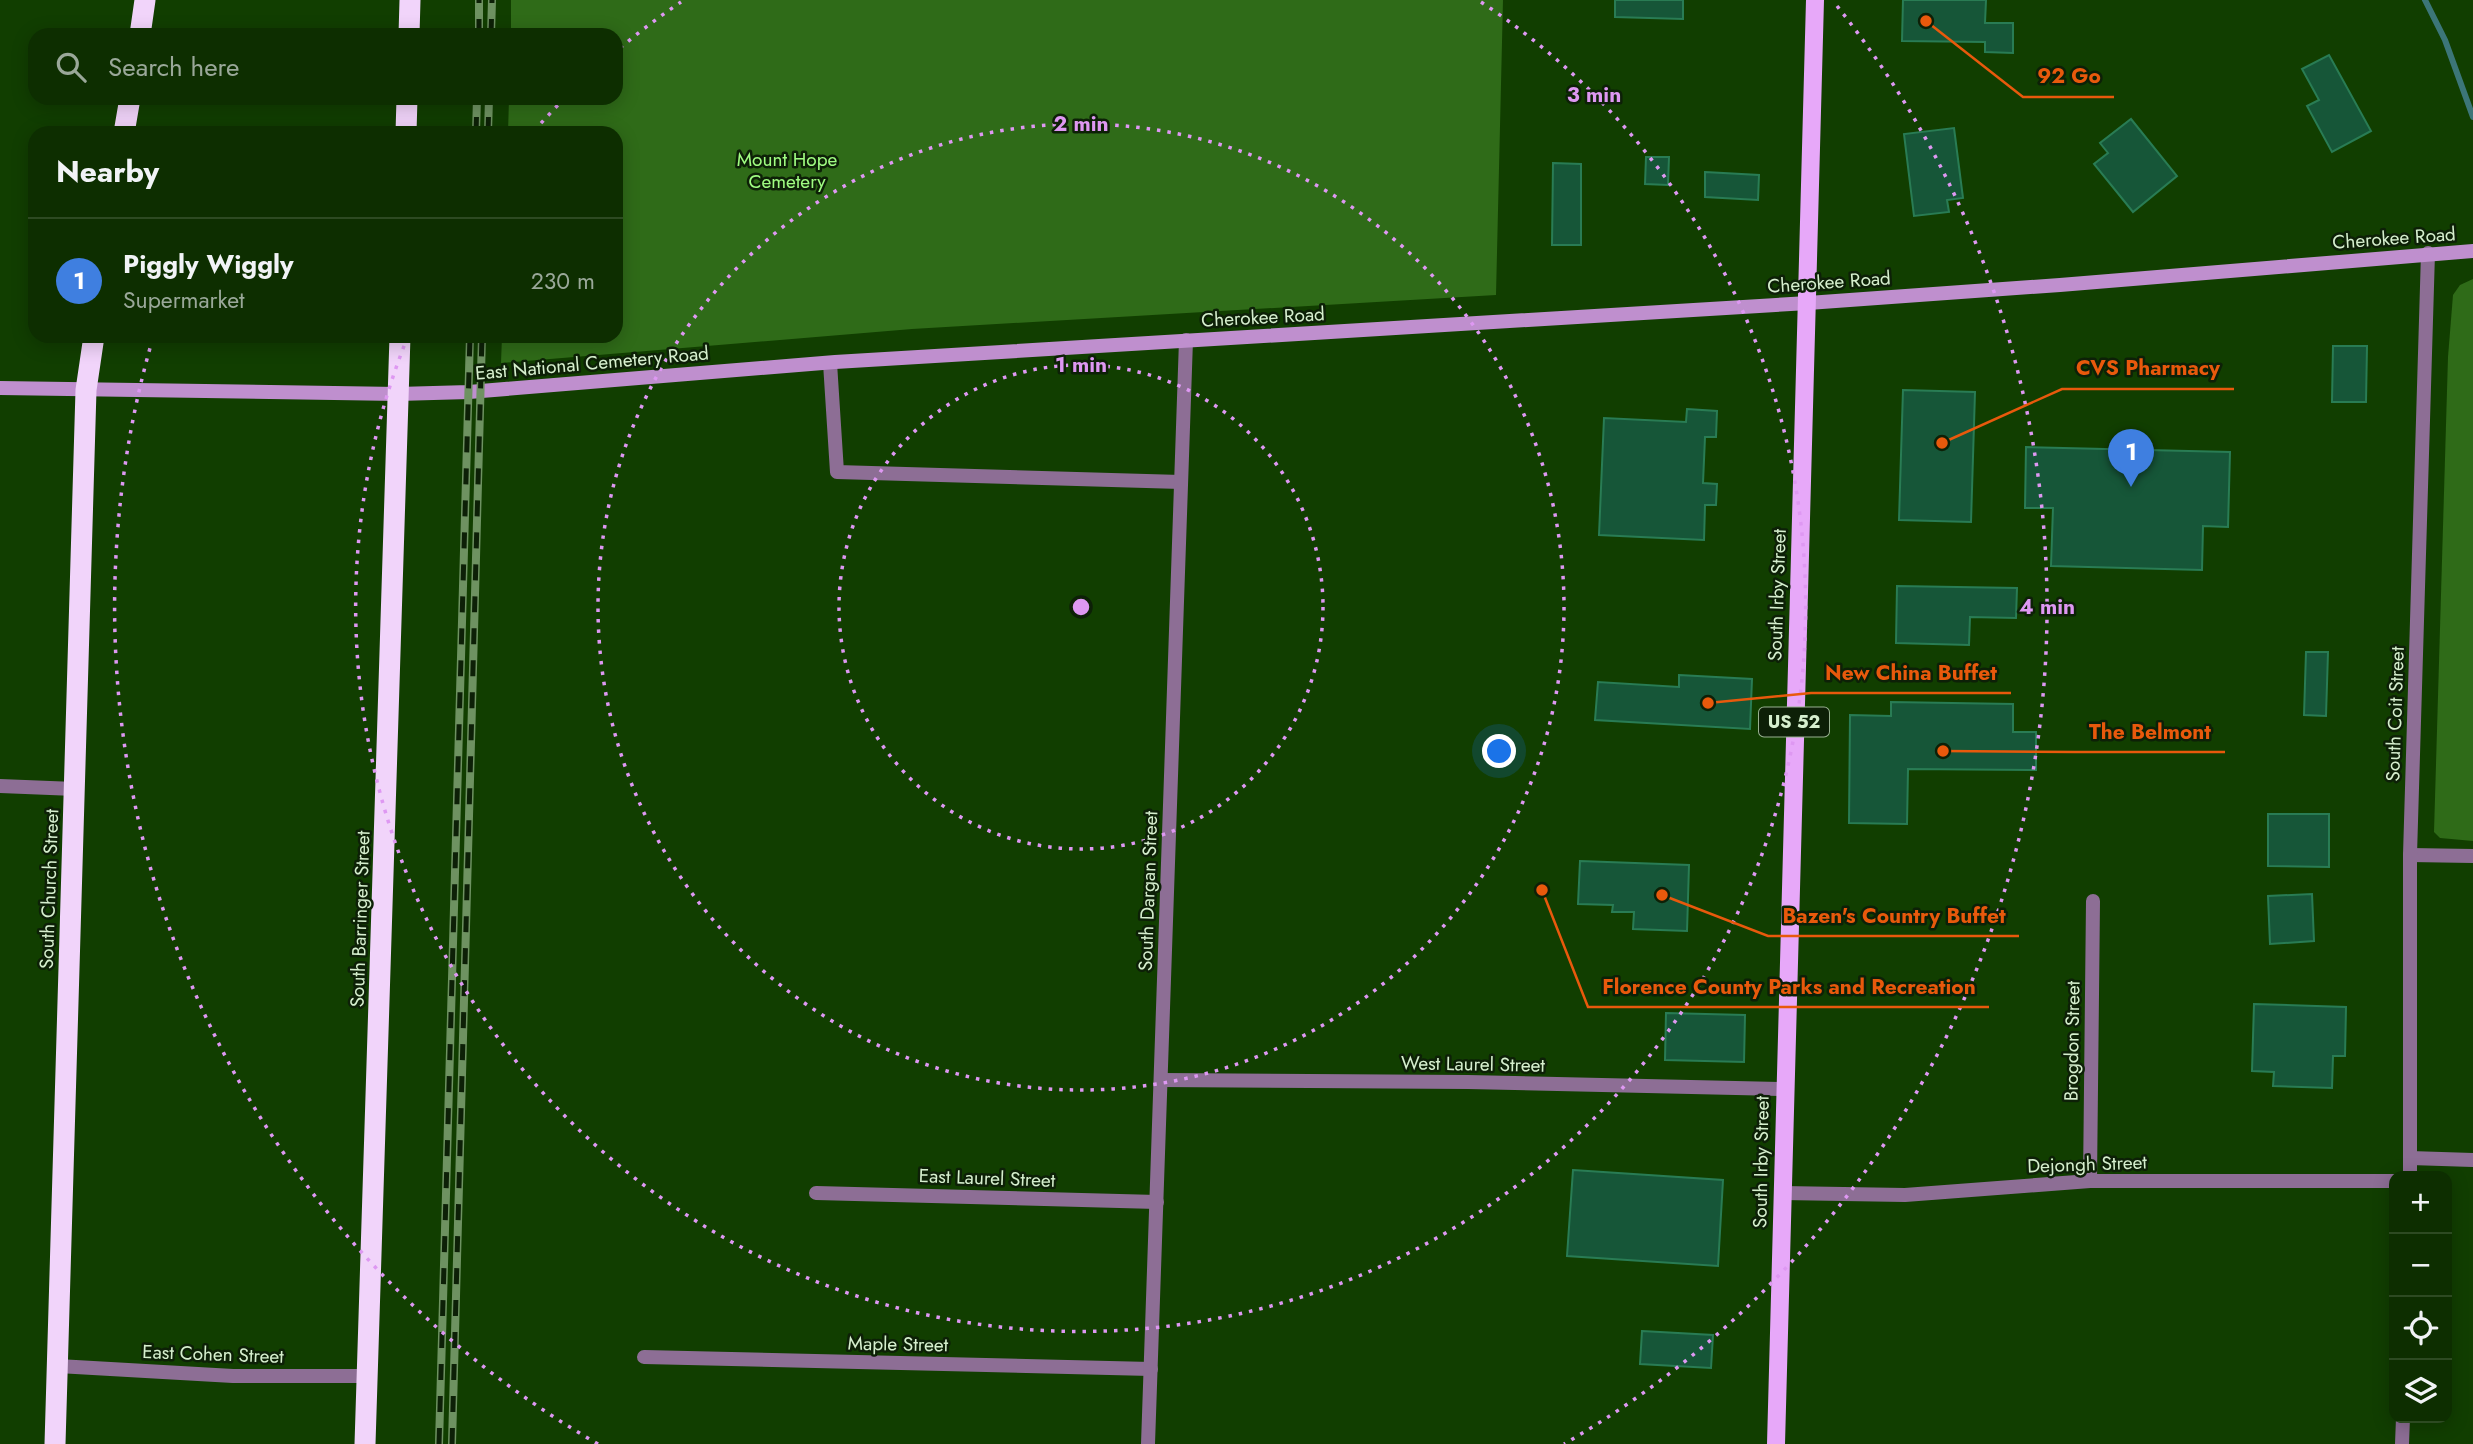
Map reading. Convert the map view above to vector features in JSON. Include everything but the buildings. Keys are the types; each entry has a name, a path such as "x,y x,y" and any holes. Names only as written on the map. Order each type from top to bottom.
{"highway":[{"path":"142,28 145,0"},
{"path":"409,28 410,0"},
{"path":"125,126 129,105"},
{"path":"406,126 407,105"},
{"name":"South Church Street","path":"55,1444 86,390 93,343"},
{"name":"South Barringer Street","path":"365,1444 400,343"}],"main road":[{"name":"South Irby Street","path":"1776,1444 1815,0"}],"street":[{"name":"Cherokee Road","path":"1186,340 1808,303 2068,285 2473,251"},
{"name":"South Coit Street","path":"2410,1171 2410,855 2428,253"},
{"name":"East National Cemetery Road","path":"0,388 398,394 469,392 830,363 1186,340"},
{"name":"South Dargan Street","path":"1148,1444 1186,340"},
{"path":"830,363 837,471 1181,482"},
{"path":"0,786 75,789"},
{"path":"2410,855 2473,856"},
{"name":"Brogdon Street","path":"2090,1181 2093,901"},
{"name":"West Laurel Street","path":"1161,1080 1468,1082 1784,1089"},
{"path":"2410,1158 2473,1160"},
{"name":"Dejongh Street","path":"1782,1193 1905,1195 2090,1181 2389,1181"},
{"name":"East Laurel Street","path":"816,1192 1157,1202"},
{"name":"Maple Street","path":"645,1357 1151,1369"},
{"name":"East Cohen Street","path":"58,1366 233,1376 368,1376"},
{"path":"2402,1444 2403,1423"}],"green space":[{"name":"Mount Hope Cemetery","path":"511,0 1503,0 1496,295 912,329 501,363 502,343 623,343 623,126 508,126 509,105 623,105 623,28 511,28"},
{"path":"2473,279 2473,841 2440,838 2434,832 2448,357 2453,295 2460,285"}],"waterway":[{"path":"2425,0 2445,40 2473,117"}],"railway":[{"path":"479,0 479,28"},
{"path":"491,28 492,0"},
{"path":"476,126 477,105"},
{"path":"488,126 489,105"},
{"path":"439,1444 470,343"},
{"path":"452,1444 482,343"}],"place":[{"name":"92 Go","path":"1926,21"},
{"name":"CVS Pharmacy","path":"1942,443"},
{"name":"Piggly Wiggly","path":"2131,487"},
{"name":"New China Buffet","path":"1708,703"},
{"name":"The Belmont","path":"1943,751"},
{"name":"Florence County Parks and Recreation","path":"1542,890"},
{"name":"Bazen's Country Buffet","path":"1662,895"}]}
